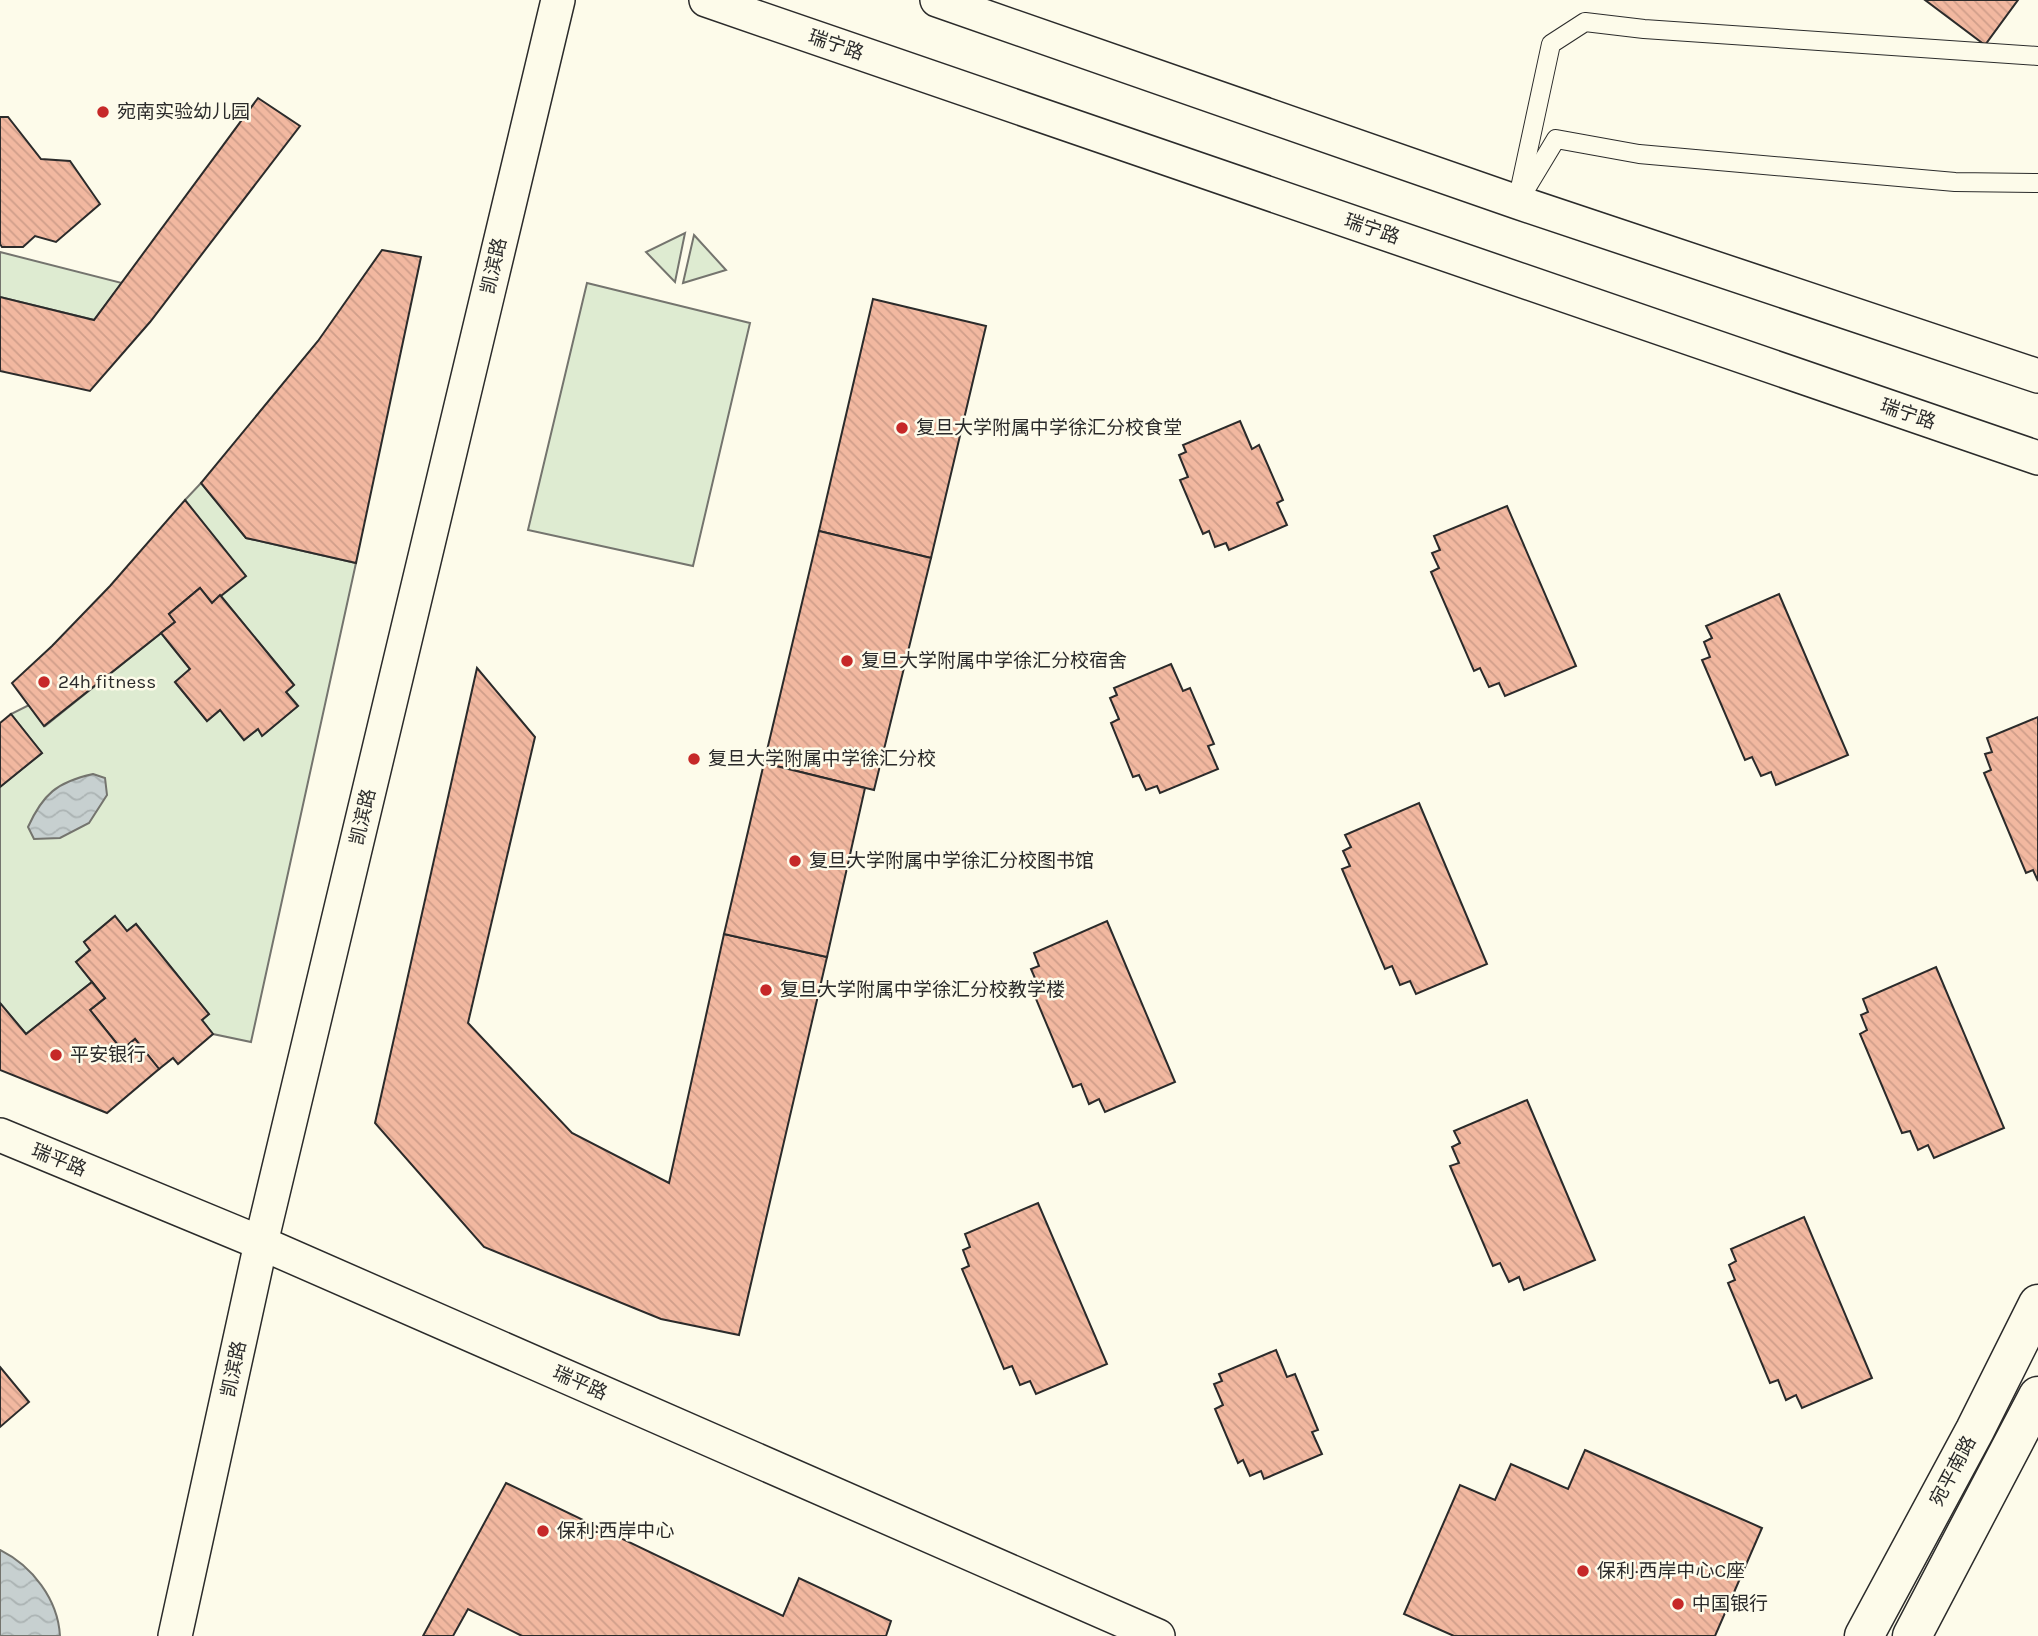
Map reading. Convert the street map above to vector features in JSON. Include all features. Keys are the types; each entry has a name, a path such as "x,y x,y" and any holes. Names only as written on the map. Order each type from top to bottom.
{"main road":[{"name":"宛平南路","path":"1864,1636 1975,1430 2038,1304"},
{"path":"1912,1636 2038,1396"}],"street":[{"name":"凯滨路","path":"175,1636 261,1243 558,0"},
{"name":"瑞宁路","path":"706,0 2038,458"},
{"path":"937,0 1517,202 2038,376"},
{"name":"瑞平路","path":"0,1135 261,1243 1158,1636"}],"lane":[{"path":"1517,202 1551,44 1585,22 1644,29 2037,56"},
{"path":"1517,202 1556,139 1639,154 1955,182 2038,183"}],"green space":[{"path":"685,233 675,282 646,252"},
{"path":"694,235 726,270 683,283"},
{"path":"0,252 122,283 94,320 0,297"},
{"path":"587,283 750,323 693,566 528,530"},
{"path":"201,483 246,538 356,563 251,1042 213,1034 202,1020 209,1014 136,924 127,931 115,916 84,942 90,950 76,962 92,982 26,1034 0,1003 0,787 42,753 11,714 29,705 45,726 161,633 190,669 175,682 207,721 220,710 244,740 258,729 263,735 298,706 286,692 294,685 220,595 185,500"}],"water":[{"path":"93,774 105,778 107,795 89,823 60,838 34,839 28,827 46,798 70,781"},
{"path":"0,1550 23,1565 41,1585 54,1609 60,1636 0,1636"}],"building":[{"path":"1925,0 2018,0 1985,45"},
{"path":"258,98 300,126 150,322 90,391 0,371 0,297 94,320"},
{"path":"0,117 8,117 41,159 70,161 100,204 56,242 35,236 23,247 2,247 0,244"},
{"path":"382,250 421,257 356,563 246,538 201,483 318,341"},
{"name":"复旦大学附属中学徐汇分校食堂","path":"873,299 986,326 931,558 819,531"},
{"path":"1240,421 1252,449 1259,445 1283,500 1277,503 1287,525 1229,550 1226,543 1215,547 1209,531 1203,534 1180,480 1188,477 1179,455 1186,452 1183,445"},
{"path":"185,500 246,576 212,603 200,588 169,614 175,622 44,726 12,683 110,586"},
{"path":"1507,506 1576,666 1505,696 1499,683 1489,687 1480,668 1474,671 1431,572 1439,568 1432,553 1440,550 1434,536"},
{"name":"复旦大学附属中学徐汇分校宿舍","path":"819,531 931,558 874,790 764,763"},
{"path":"200,588 212,603 220,595 294,685 286,692 298,706 262,736 258,729 244,740 220,710 207,721 175,682 190,669 161,633 175,622 169,614"},
{"path":"1779,594 1848,755 1776,785 1771,772 1761,776 1752,757 1745,760 1702,660 1710,657 1704,642 1712,638 1706,626"},
{"path":"1171,664 1183,691 1190,688 1214,744 1208,746 1218,769 1160,793 1157,786 1146,790 1139,775 1133,777 1111,723 1119,719 1110,698 1117,695 1114,688"},
{"name":"复旦大学附属中学徐汇分校教学楼","path":"477,668 535,737 468,1023 572,1133 669,1183 724,934 827,957 739,1335 661,1319 484,1247 375,1123"},
{"path":"11,714 42,753 0,787 0,723"},
{"path":"2038,717 2038,881 2033,870 2026,873 1984,773 1991,770 1985,754 1992,752 1987,738"},
{"name":"复旦大学附属中学徐汇分校图书馆","path":"764,763 865,788 827,957 724,934"},
{"path":"1419,803 1487,964 1416,994 1410,981 1400,985 1392,966 1385,969 1342,869 1350,866 1343,851 1351,847 1345,835"},
{"path":"115,916 127,931 136,924 209,1014 202,1020 213,1034 178,1064 173,1058 159,1069 135,1039 122,1050 90,1010 105,998 76,962 90,950 84,942"},
{"path":"1107,921 1175,1082 1105,1112 1099,1099 1089,1104 1081,1084 1073,1087 1031,987 1038,985 1031,969 1039,966 1034,953"},
{"path":"1936,967 2004,1128 1934,1158 1928,1145 1918,1150 1910,1131 1902,1133 1860,1034 1867,1030 1861,1015 1868,1012 1863,999"},
{"path":"92,982 105,998 90,1010 122,1050 135,1039 159,1069 107,1113 0,1070 0,1003 26,1034"},
{"path":"1527,1100 1595,1260 1524,1290 1519,1277 1509,1282 1500,1263 1493,1266 1450,1166 1459,1163 1452,1147 1460,1143 1454,1131"},
{"path":"1038,1203 1107,1364 1036,1394 1030,1381 1020,1385 1012,1366 1004,1369 962,1269 969,1266 963,1250 970,1247 965,1234"},
{"path":"1804,1217 1872,1378 1802,1408 1796,1395 1786,1400 1778,1380 1770,1383 1728,1283 1735,1280 1729,1265 1736,1261 1731,1249"},
{"path":"1276,1350 1287,1377 1295,1374 1318,1430 1312,1432 1322,1454 1264,1479 1261,1471 1250,1476 1243,1460 1238,1463 1215,1409 1223,1405 1214,1384 1222,1381 1219,1374"},
{"path":"0,1367 29,1402 0,1427"},
{"name":"保利·西岸中心C座","path":"1585,1450 1762,1528 1715,1636 1454,1636 1404,1614 1460,1485 1495,1500 1511,1464 1568,1489"},
{"name":"保利·西岸中心","path":"506,1483 783,1616 799,1578 891,1621 886,1636 522,1636 468,1609 453,1636 423,1636"}],"place":[{"name":"宛南实验幼儿园","path":"103,112"},
{"name":"复旦大学附属中学徐汇分校食堂","path":"902,428"},
{"name":"复旦大学附属中学徐汇分校宿舍","path":"847,661"},
{"name":"24h fitness","path":"44,682"},
{"name":"复旦大学附属中学徐汇分校","path":"694,759"},
{"name":"复旦大学附属中学徐汇分校图书馆","path":"795,861"},
{"name":"复旦大学附属中学徐汇分校教学楼","path":"766,990"},
{"name":"平安银行","path":"56,1055"},
{"name":"保利·西岸中心","path":"543,1531"},
{"name":"保利·西岸中心C座","path":"1583,1571"},
{"name":"中国银行","path":"1678,1604"}]}
